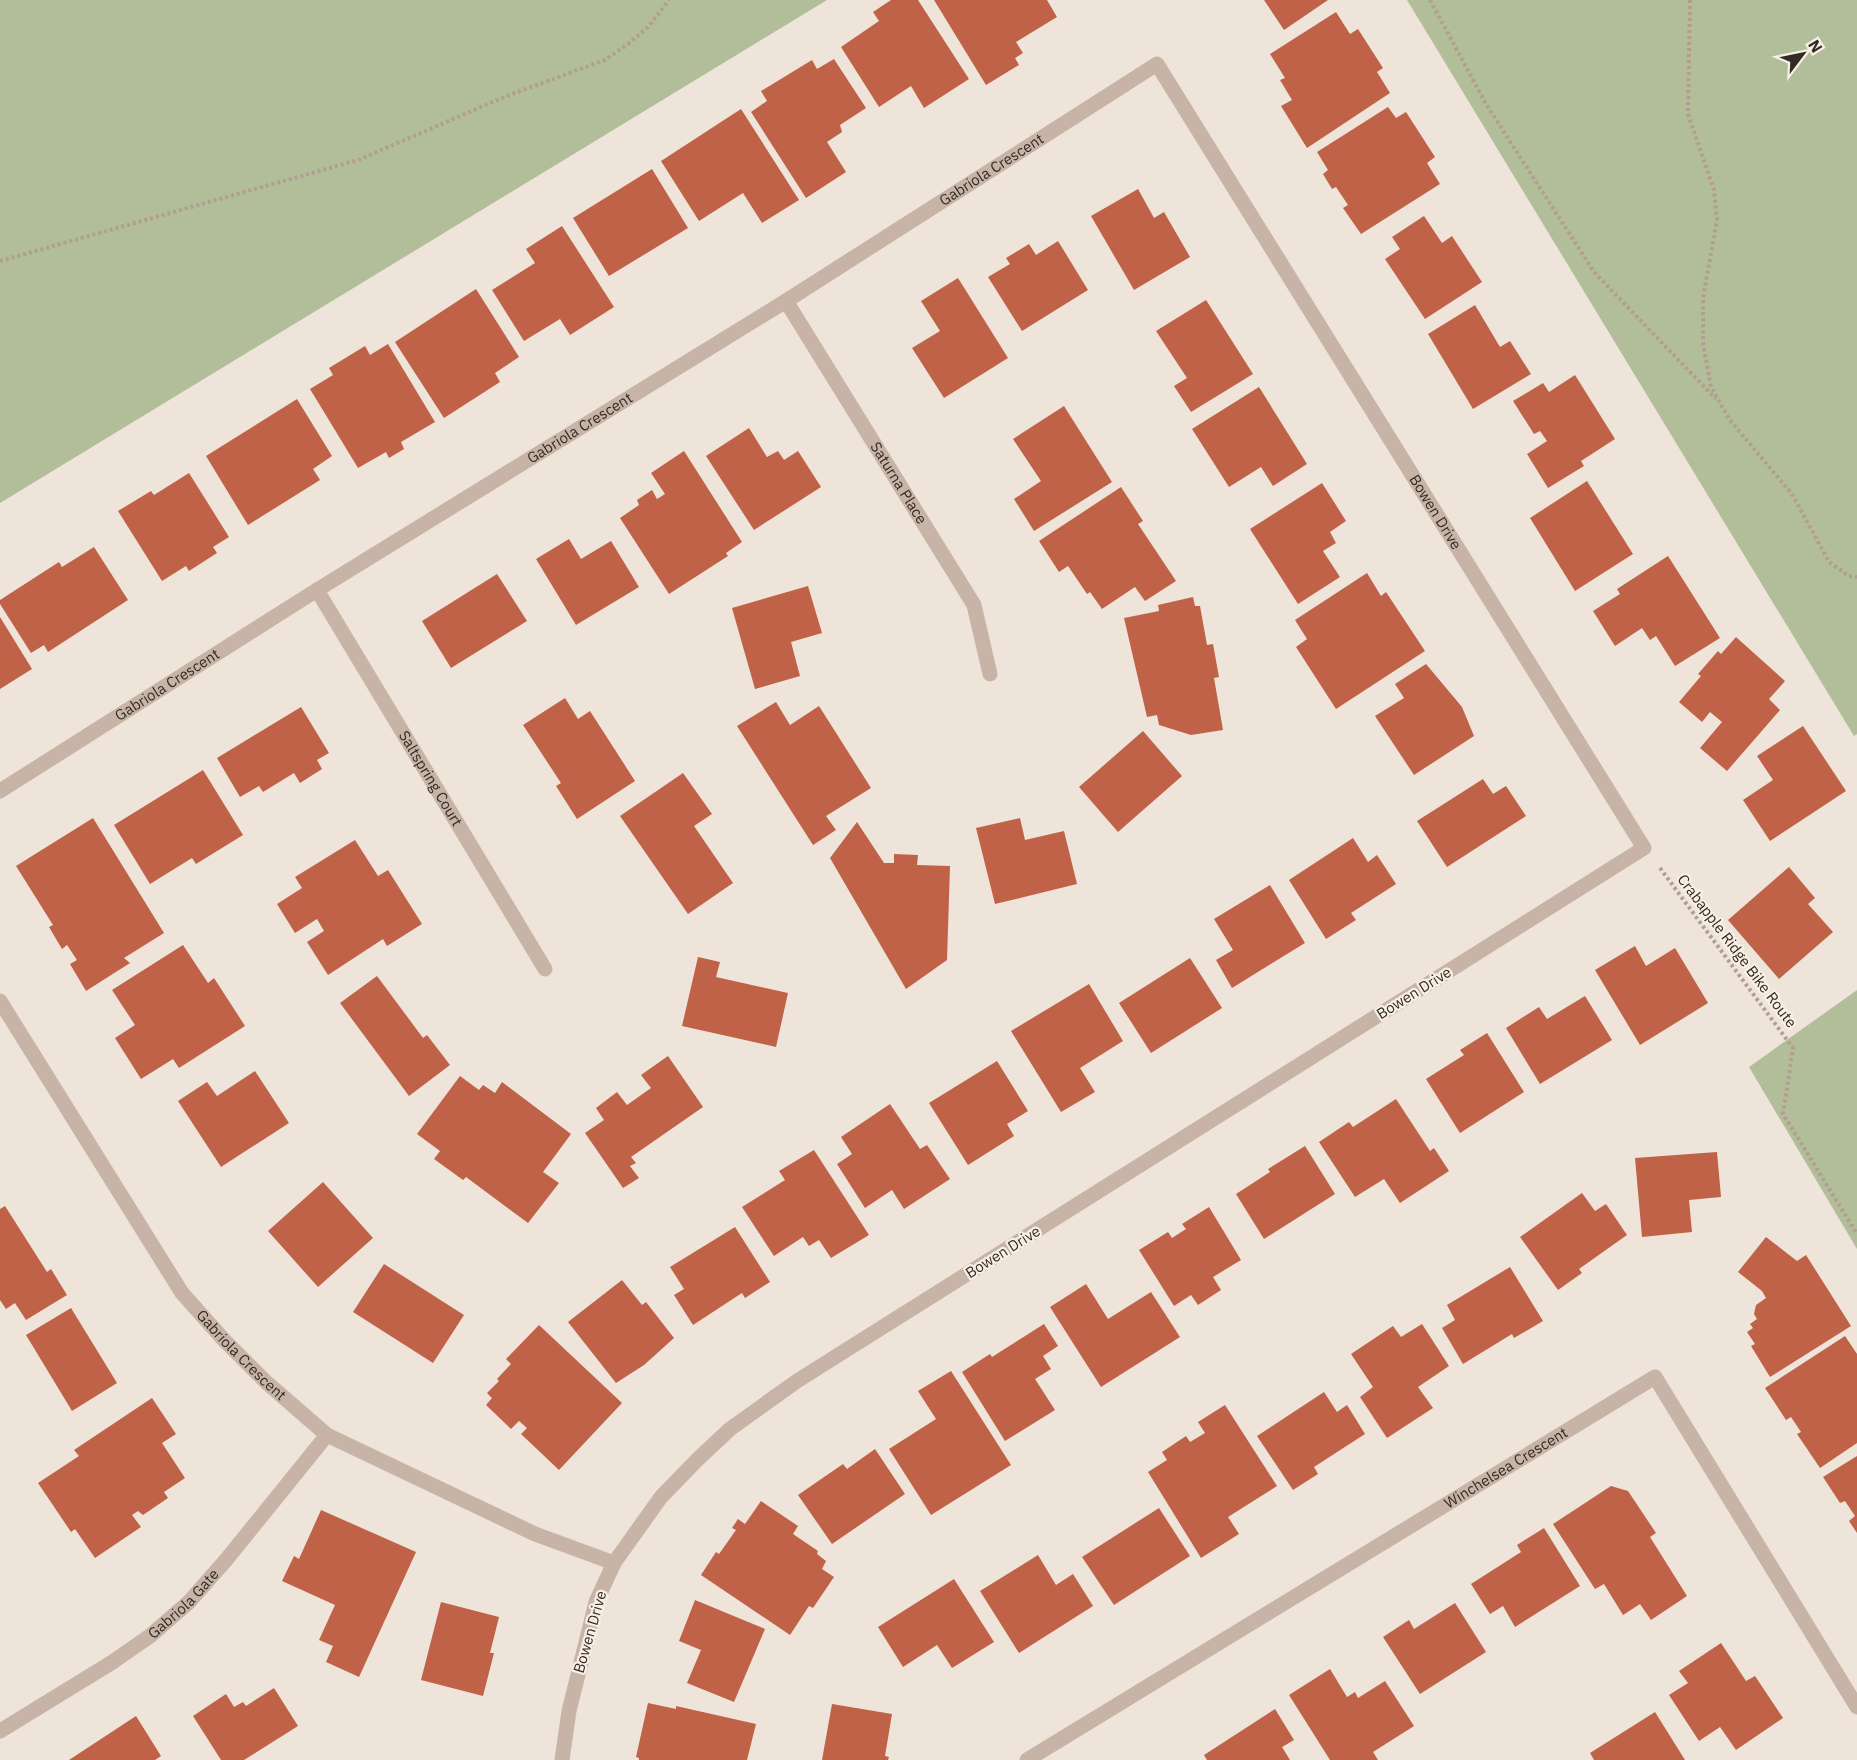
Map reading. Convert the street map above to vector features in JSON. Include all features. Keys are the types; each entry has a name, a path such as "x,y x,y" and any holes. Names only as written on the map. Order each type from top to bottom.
{"street":[{"name":"Gabriola Crescent","path":"0,791 317,590 786,301 1157,64"},
{"name":"Bowen Drive","path":"562,1760 569,1711 596,1602 614,1563 661,1497 730,1429 797,1381 1644,848 1157,64"},
{"name":"Saturna Place","path":"786,301 974,605 990,674"},
{"name":"Saltspring Court","path":"317,590 545,969"},
{"name":"Gabriola Crescent","path":"0,1000 182,1293 258,1374 327,1435 535,1534 614,1563"},
{"name":"Winchelsea Crescent","path":"1027,1760 1655,1377 1857,1707"},
{"name":"Gabriola Gate","path":"0,1731 111,1663 150,1636 189,1602 327,1435"}],"path":[{"path":"0,261 358,160 504,97 605,60 648,27 669,0"},
{"path":"1430,0 1485,104 1594,272 1720,403"},
{"path":"1690,0 1688,114 1714,190 1717,220 1703,298 1703,343 1711,387 1729,419 1792,494 1829,562 1849,576 1857,577"},
{"name":"Crabapple Ridge Bike Route","path":"1644,848 1793,1048 1784,1114 1857,1234"}],"green space":[{"path":"0,0 827,0 0,503"},
{"path":"1407,0 1857,0 1857,734 1854,736"},
{"path":"1857,990 1857,1249 1749,1067"}],"building":[{"path":"891,0 918,0 969,79 924,108 911,86 879,107 841,47 879,21 873,12"},
{"path":"934,0 1047,0 1057,17 1016,42 1023,53 1015,58 1019,65 986,85"},
{"path":"1264,0 1328,0 1284,30"},
{"path":"1336,12 1350,34 1358,29 1383,68 1377,72 1390,93 1307,148 1281,106 1292,100 1280,80 1285,78 1270,54"},
{"path":"834,59 866,108 840,125 842,132 827,142 846,172 806,198 751,112 767,101 761,91 812,60 817,69"},
{"path":"1388,107 1396,118 1406,112 1435,157 1427,163 1440,184 1361,234 1343,208 1348,205 1336,187 1332,189 1323,174 1328,170 1317,152"},
{"path":"741,109 799,200 762,223 743,193 699,221 661,161"},
{"path":"652,169 688,228 609,276 573,218"},
{"path":"1138,189 1154,218 1164,212 1190,257 1134,290 1091,216"},
{"path":"1424,216 1442,243 1452,236 1482,282 1425,319 1385,259 1400,249 1392,237"},
{"path":"562,226 614,307 570,335 560,319 524,341 492,290 535,263 526,249"},
{"path":"1058,241 1088,290 1022,331 988,277 1010,264 1006,258 1029,244 1036,255"},
{"path":"958,278 1008,358 944,398 912,348 940,331 921,301"},
{"path":"476,289 519,357 495,373 500,382 444,418 395,342"},
{"path":"1206,300 1253,374 1191,412 1174,386 1187,378 1156,331"},
{"path":"1475,305 1500,347 1510,341 1531,374 1473,409 1428,334"},
{"path":"388,344 435,422 401,442 404,449 389,458 386,452 358,468 310,389 333,375 329,368 365,346 370,355"},
{"path":"1575,375 1615,439 1581,461 1584,466 1548,488 1527,454 1547,441 1540,431 1534,434 1513,401 1543,383 1549,392"},
{"path":"1259,387 1307,464 1273,486 1261,467 1229,487 1192,429"},
{"path":"297,399 332,456 313,469 320,480 248,525 206,456"},
{"path":"1064,406 1112,482 1034,531 1014,499 1041,481 1013,439"},
{"path":"749,428 767,457 778,451 784,460 798,451 821,487 754,530 706,456"},
{"path":"684,451 742,542 726,553 728,556 669,594 620,518 639,505 637,500 652,490 657,499 665,494 651,473"},
{"path":"189,473 229,537 213,547 217,553 189,571 186,566 162,581 118,511 151,491 154,495"},
{"path":"1587,481 1633,554 1575,591 1530,518"},
{"path":"1322,483 1346,521 1330,532 1336,543 1323,551 1340,577 1298,604 1250,529"},
{"path":"1121,487 1143,521 1138,524 1176,581 1145,601 1135,587 1102,609 1090,592 1087,594 1068,566 1059,572 1039,541"},
{"path":"569,539 581,559 611,541 639,587 576,625 536,559"},
{"path":"94,547 128,600 48,652 44,645 31,653 0,604 0,600 59,562 62,567"},
{"path":"1668,556 1720,638 1675,666 1656,636 1650,640 1642,628 1615,646 1593,611 1620,594 1617,589"},
{"path":"1367,573 1381,596 1386,592 1425,651 1336,709 1296,647 1307,639 1295,620"},
{"path":"497,574 527,621 451,668 422,621"},
{"path":"808,586 822,633 791,642 800,676 755,689 732,608"},
{"path":"1193,597 1195,606 1200,606 1207,645 1213,644 1219,677 1214,678 1223,730 1191,735 1159,725 1157,715 1147,717 1124,618 1159,611 1158,605"},
{"path":"0,617 32,669 0,689"},
{"path":"1736,637 1785,681 1769,699 1780,710 1727,771 1700,748 1722,722 1710,712 1702,722 1679,702 1701,676 1698,674 1718,651 1721,654"},
{"path":"1426,664 1462,707 1474,736 1414,775 1375,716 1404,698 1395,684"},
{"path":"565,698 578,719 590,711 635,781 577,819 556,786 561,783 523,725"},
{"path":"776,702 790,725 819,706 871,788 826,816 836,830 813,845 737,726"},
{"path":"301,707 329,753 317,760 322,769 300,783 294,773 263,792 259,786 240,797 217,758"},
{"path":"1803,726 1846,791 1770,841 1743,800 1773,780 1757,756"},
{"path":"1143,731 1182,776 1118,832 1079,787"},
{"path":"203,770 243,835 196,864 192,858 150,884 114,825"},
{"path":"683,773 712,814 694,826 733,883 688,914 620,816"},
{"path":"1483,779 1493,794 1506,786 1526,816 1447,867 1417,821"},
{"path":"93,818 164,933 124,958 130,963 86,991 70,964 77,960 67,945 62,949 49,927 53,925 16,866"},
{"path":"1020,818 1025,840 1064,831 1077,884 995,904 976,828"},
{"path":"857,822 884,863 894,863 894,854 918,855 917,865 950,866 947,960 906,989 830,858"},
{"path":"1353,838 1368,862 1377,855 1396,884 1351,913 1356,920 1326,939 1289,880"},
{"path":"355,840 378,876 388,870 422,924 387,946 383,939 328,975 307,942 324,931 317,919 295,933 277,904 302,888 295,877"},
{"path":"1789,867 1815,898 1808,904 1833,932 1779,979 1728,920"},
{"path":"1270,885 1305,943 1232,988 1216,960 1233,950 1214,919"},
{"path":"183,945 208,983 214,978 245,1026 179,1068 173,1059 141,1079 115,1038 135,1025 112,990"},
{"path":"1635,946 1646,966 1675,948 1708,1003 1640,1045 1595,970"},
{"path":"698,957 720,962 716,977 788,993 776,1047 682,1026"},
{"path":"1190,958 1222,1008 1151,1053 1119,1003"},
{"path":"377,976 423,1038 427,1035 450,1065 409,1096 340,1003"},
{"path":"1089,984 1123,1041 1080,1068 1095,1092 1061,1112 1011,1031"},
{"path":"1585,996 1612,1040 1540,1084 1506,1028 1539,1007 1547,1019"},
{"path":"1487,1033 1524,1092 1460,1133 1426,1079 1464,1055 1460,1050"},
{"path":"668,1056 703,1107 631,1157 636,1163 630,1166 639,1178 623,1188 585,1133 604,1120 596,1108 617,1092 627,1105 651,1088 641,1075"},
{"path":"997,1061 1028,1111 1007,1124 1014,1136 968,1165 929,1103"},
{"path":"255,1071 289,1123 221,1167 178,1101 207,1082 217,1096"},
{"path":"460,1076 479,1090 483,1085 495,1093 502,1082 571,1134 543,1172 559,1183 528,1223 466,1177 463,1180 434,1159 440,1151 417,1134"},
{"path":"1396,1099 1430,1151 1434,1148 1449,1171 1400,1203 1384,1179 1355,1197 1319,1142 1349,1122 1353,1127"},
{"path":"890,1104 920,1149 927,1145 950,1179 904,1209 892,1190 865,1208 837,1164 852,1154 841,1137"},
{"path":"1305,1146 1335,1194 1264,1239 1236,1194 1270,1172 1268,1169"},
{"path":"814,1150 869,1235 831,1258 819,1240 809,1246 803,1237 774,1256 742,1207 785,1180 779,1171"},
{"path":"1717,1152 1721,1197 1689,1200 1692,1232 1642,1237 1635,1158"},
{"path":"323,1182 373,1238 318,1287 268,1231"},
{"path":"1582,1193 1595,1211 1606,1204 1627,1235 1579,1269 1582,1273 1558,1290 1520,1237"},
{"path":"5,1206 47,1272 51,1269 67,1295 26,1320 15,1303 6,1309 0,1300 0,1209"},
{"path":"1209,1207 1241,1260 1213,1277 1221,1290 1198,1305 1191,1295 1174,1306 1139,1250 1168,1232 1172,1238 1186,1229 1182,1224"},
{"path":"735,1227 770,1282 745,1298 742,1293 693,1325 674,1295 684,1289 670,1267"},
{"path":"1766,1237 1797,1261 1806,1255 1851,1326 1770,1377 1751,1346 1755,1344 1747,1332 1753,1328 1750,1324 1757,1319 1754,1314 1756,1305 1766,1298 1762,1291 1738,1272"},
{"path":"384,1264 464,1315 433,1363 353,1312"},
{"path":"1510,1267 1543,1321 1514,1338 1512,1334 1463,1364 1442,1328 1455,1320 1447,1305"},
{"path":"622,1280 642,1305 646,1302 674,1338 644,1365 616,1383 568,1322"},
{"path":"1086,1284 1108,1319 1151,1292 1180,1337 1101,1387 1050,1307"},
{"path":"71,1308 117,1383 72,1411 26,1335"},
{"path":"1044,1324 1058,1346 1043,1356 1051,1369 1035,1379 1055,1410 1005,1441 962,1372 990,1354 992,1357"},
{"path":"1422,1324 1449,1366 1418,1387 1433,1408 1387,1438 1360,1397 1373,1387 1351,1354 1393,1326 1401,1337"},
{"path":"539,1325 622,1403 559,1470 521,1434 527,1428 519,1421 511,1429 486,1405 492,1398 487,1393 511,1364 506,1359"},
{"path":"1845,1336 1857,1354 1857,1443 1820,1468 1797,1434 1801,1432 1791,1417 1786,1420 1765,1388"},
{"path":"951,1371 1011,1465 931,1515 889,1449 936,1419 918,1391"},
{"path":"1324,1392 1337,1412 1347,1405 1365,1434 1314,1467 1318,1474 1293,1490 1257,1436"},
{"path":"152,1398 176,1434 162,1443 185,1478 164,1492 168,1498 143,1515 138,1511 132,1515 141,1527 95,1558 75,1529 71,1532 38,1483 79,1456 74,1450"},
{"path":"1225,1405 1277,1486 1228,1517 1239,1534 1201,1558 1148,1472 1167,1460 1162,1452 1186,1436 1190,1442 1205,1433 1198,1422"},
{"path":"875,1449 905,1494 832,1544 798,1495 843,1464 847,1469"},
{"path":"1857,1456 1857,1533 1849,1521 1855,1516 1845,1501 1840,1503 1823,1477"},
{"path":"1611,1486 1628,1491 1656,1533 1650,1537 1687,1596 1651,1620 1640,1604 1623,1615 1604,1584 1595,1589 1553,1524"},
{"path":"761,1501 798,1526 793,1534 818,1551 817,1554 826,1561 822,1569 834,1577 813,1608 809,1606 790,1635 701,1575 716,1552 719,1554 736,1530 732,1528 738,1519 745,1524"},
{"path":"1159,1508 1190,1556 1114,1605 1082,1557"},
{"path":"321,1510 416,1552 359,1677 326,1662 333,1646 319,1640 335,1605 282,1581 294,1556 299,1559"},
{"path":"1544,1528 1580,1586 1515,1627 1503,1606 1490,1614 1471,1584 1521,1552 1517,1545"},
{"path":"1038,1555 1056,1585 1073,1574 1093,1606 1019,1653 980,1591"},
{"path":"954,1579 994,1642 952,1668 937,1645 903,1667 878,1627"},
{"path":"695,1600 765,1629 734,1702 687,1683 701,1650 679,1641"},
{"path":"441,1602 499,1617 490,1653 494,1653 483,1696 421,1680"},
{"path":"1455,1603 1486,1652 1420,1694 1383,1637 1409,1620 1414,1629"},
{"path":"1721,1643 1746,1681 1755,1676 1783,1718 1736,1750 1720,1727 1699,1741 1669,1695 1688,1683 1679,1671"},
{"path":"1330,1669 1347,1697 1355,1692 1358,1698 1385,1681 1414,1726 1373,1752 1378,1760 1330,1760 1289,1695"},
{"path":"274,1688 298,1726 244,1760 221,1760 193,1716 226,1694 234,1707 243,1702 246,1706"},
{"path":"648,1703 676,1709 676,1706 756,1724 747,1760 639,1760 636,1757"},
{"path":"832,1704 892,1714 885,1756 889,1757 888,1760 822,1760"},
{"path":"1275,1709 1294,1740 1282,1747 1290,1760 1207,1760 1204,1755"},
{"path":"1655,1712 1685,1760 1594,1760 1590,1753"},
{"path":"136,1716 161,1756 155,1760 69,1760"}]}
